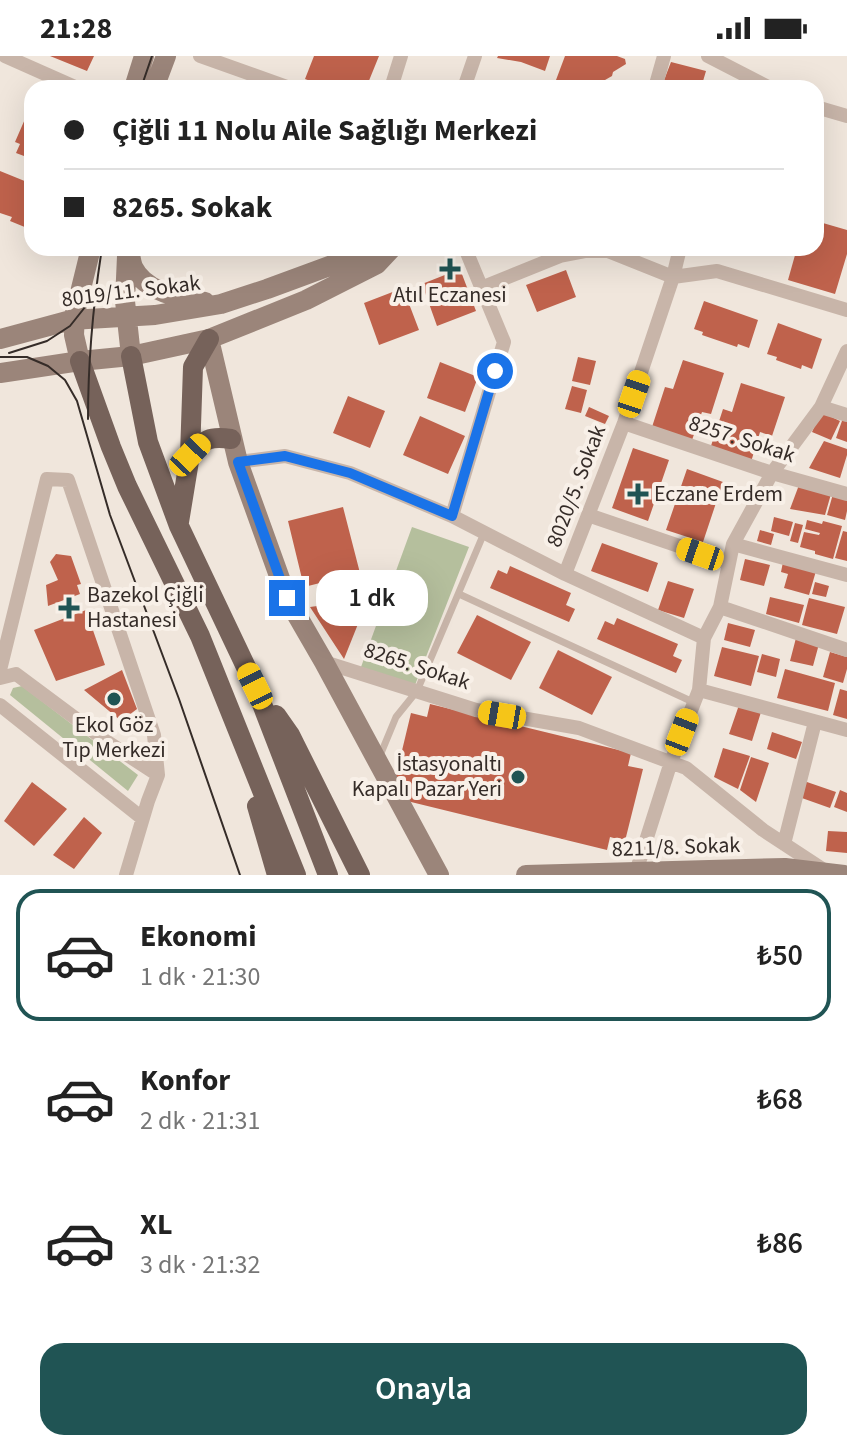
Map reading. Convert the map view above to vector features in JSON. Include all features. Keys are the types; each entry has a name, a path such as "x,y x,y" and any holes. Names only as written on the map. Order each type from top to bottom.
{"main road":[{"path":"179,526 190,455 193,367 209,339"},
{"path":"131,356 148,442 179,526 255,686 328,875"},
{"path":"80,361 127,486 200,636 296,875"},
{"path":"190,455 203,441 218,437 231,439"},
{"path":"255,686 290,735 360,875"},
{"path":"234,721 277,875"}],"street":[{"path":"5,56 59,80"},
{"path":"136,80 144,56"},
{"path":"157,80 166,56"},
{"path":"200,56 268,80"},
{"path":"394,80 401,56"},
{"path":"467,80 475,56"},
{"path":"657,80 664,56"},
{"path":"708,56 754,80"},
{"path":"824,109 847,116"},
{"path":"80,361 74,335 89,256"},
{"path":"128,256 125,301 131,356"},
{"path":"131,256 133,266 144,282 160,291 187,300 221,304"},
{"name":"8019/11. Sokak","path":"0,339 76,320 155,315 221,304 356,256"},
{"path":"0,373 131,356 209,339 306,300 377,264 384,256"},
{"path":"452,516 504,342 468,256"},
{"path":"481,288 560,256"},
{"path":"620,256 673,277 717,271 847,310"},
{"name":"8020/5. Sokak","path":"565,574 624,423 679,256"},
{"name":"8019/11. Sokak","path":"25,333 63,310 81,287"},
{"path":"209,339 231,439 287,598 439,875"},
{"path":"636,872 696,696 704,638 720,607 733,544 772,473 821,407 847,351"},
{"path":"821,407 847,415"},
{"name":"8257. Sokak","path":"624,423 772,473 847,494"},
{"path":"238,462 285,456 350,473 452,516 565,574 704,638"},
{"path":"0,670 47,479 68,480 154,735 158,775 126,875"},
{"path":"588,515 729,563"},
{"path":"733,544 847,575"},
{"path":"720,607 847,650"},
{"name":"8265. Sokak","path":"324,662 476,710 579,728 686,768 763,830 836,874"},
{"path":"0,678 16,674 106,741 158,775"},
{"path":"696,696 847,730"},
{"path":"0,705 142,818"},
{"path":"784,844 815,722"},
{"name":"8211/8. Sokak","path":"526,875 785,871 836,874"}],"lane":[{"path":"378,761 396,717 417,691 484,533"},
{"path":"459,594 696,696"}],"green space":[{"path":"412,527 469,547 415,685 361,667"},
{"path":"22,686 138,775 128,791 10,695 13,688"}],"building":[{"path":"50,56 94,56 87,71"},
{"path":"314,56 379,56 369,80 305,79"},
{"path":"498,56 550,56 545,71"},
{"path":"565,56 617,56 625,59 626,64 605,80 556,80"},
{"path":"671,62 706,71 703,80 664,80"},
{"path":"24,121 24,156 16,153 20,144 15,142"},
{"path":"0,171 24,181 24,227 10,221 12,217 0,213"},
{"path":"824,223 847,230 847,254 835,294 788,280 795,256 824,256"},
{"path":"460,269 476,311 437,326 422,284"},
{"path":"566,270 576,297 537,312 526,285"},
{"path":"403,288 419,330 379,345 364,303"},
{"path":"704,301 758,320 749,348 702,335 703,332 694,329"},
{"path":"778,323 822,339 812,369 802,365 801,369 767,354"},
{"path":"578,357 596,361 590,385 572,381"},
{"path":"683,360 724,373 711,414 702,412 692,440 652,427 665,387 673,389"},
{"path":"440,362 478,377 465,412 427,398"},
{"path":"741,383 785,397 772,436 760,432 751,462 710,449 723,409 732,412"},
{"path":"572,386 587,390 581,413 565,409"},
{"path":"348,396 385,411 370,448 333,433"},
{"path":"589,407 609,416 605,424 585,416"},
{"path":"821,412 840,421 831,440 812,432"},
{"path":"420,416 465,436 448,474 403,455"},
{"path":"843,418 847,419 847,442 836,438"},
{"path":"824,441 847,449 840,478 809,468"},
{"path":"633,448 669,460 648,521 612,508"},
{"path":"687,469 723,482 703,542 666,530"},
{"path":"799,485 831,494 825,515 790,509"},
{"path":"833,494 847,497 845,520 827,515"},
{"path":"343,507 360,573 304,587 288,521"},
{"path":"774,517 793,522 789,536 771,531"},
{"path":"807,520 842,526 833,559 800,547 804,532 820,533 805,529"},
{"path":"795,523 803,525 798,543 790,541"},
{"path":"760,530 774,534 771,545 757,541"},
{"path":"843,531 847,532 847,561 835,558"},
{"path":"602,543 658,563 648,592 591,571"},
{"path":"56,554 71,556 81,584 77,585 80,594 48,606 46,585 58,580 50,562"},
{"path":"745,559 770,565 764,586 740,580"},
{"path":"783,562 816,571 809,595 784,588 788,574 781,572"},
{"path":"510,566 571,593 566,605 575,609 569,622 490,588 498,570 507,574"},
{"path":"668,581 694,589 684,618 658,610"},
{"path":"815,582 829,586 826,597 812,594"},
{"path":"770,597 804,605 799,623 766,614"},
{"path":"809,598 845,607 837,634 802,625"},
{"path":"368,599 344,659 310,607"},
{"path":"86,610 105,665 56,681 34,630"},
{"path":"477,615 531,642 511,680 457,653"},
{"path":"617,618 678,644 673,656 682,660 676,673 597,639 605,621 614,625"},
{"path":"728,623 755,630 750,647 724,640"},
{"path":"796,638 819,644 813,666 790,661"},
{"path":"722,647 759,656 751,686 714,676"},
{"path":"558,650 612,677 592,715 539,688"},
{"path":"830,652 847,657 843,683 823,677"},
{"path":"762,654 780,659 776,677 757,672"},
{"path":"785,669 835,683 828,711 777,698"},
{"name":"Ekol Göz Tıp Merkezi","path":"122,670 137,709 121,721 84,690"},
{"path":"840,689 847,691 847,719 833,715"},
{"name":"İstasyonaltı Kapalı Pazar Yeri","path":"430,704 631,753 628,766 643,769 625,841 610,837 607,850 407,801 410,788 394,784 411,713 427,717"},
{"path":"739,705 761,712 752,741 729,734"},
{"path":"772,732 802,742 796,759 767,749"},
{"path":"723,748 750,756 738,789 714,777"},
{"path":"751,757 769,763 756,802 740,790"},
{"path":"804,781 836,792 830,808 799,797"},
{"path":"32,782 67,809 34,846 4,821"},
{"path":"840,790 847,793 847,812 834,807"},
{"path":"84,817 102,833 74,869 53,855"},
{"path":"828,831 847,832 847,853 826,851"}],"tram line":[{"path":"144,80 152,56"},
{"path":"88,419 92,334 101,256"},
{"path":"9,353 47,341 70,326 93,297"},
{"path":"0,357 27,357 48,366 65,380 77,401 110,515 179,699 240,875"}],"place":[{"name":"Atıl Eczanesi","path":"450,269"},
{"name":"Eczane Erdem","path":"638,494"},
{"name":"Bazekol Çiğli Hastanesi","path":"69,608"},
{"name":"Ekol Göz Tıp Merkezi","path":"114,699"},
{"name":"İstasyonaltı Kapalı Pazar Yeri","path":"518,777"}],"route":[{"path":"287,598 238,462 285,456 350,473 452,516 495,371"}]}
